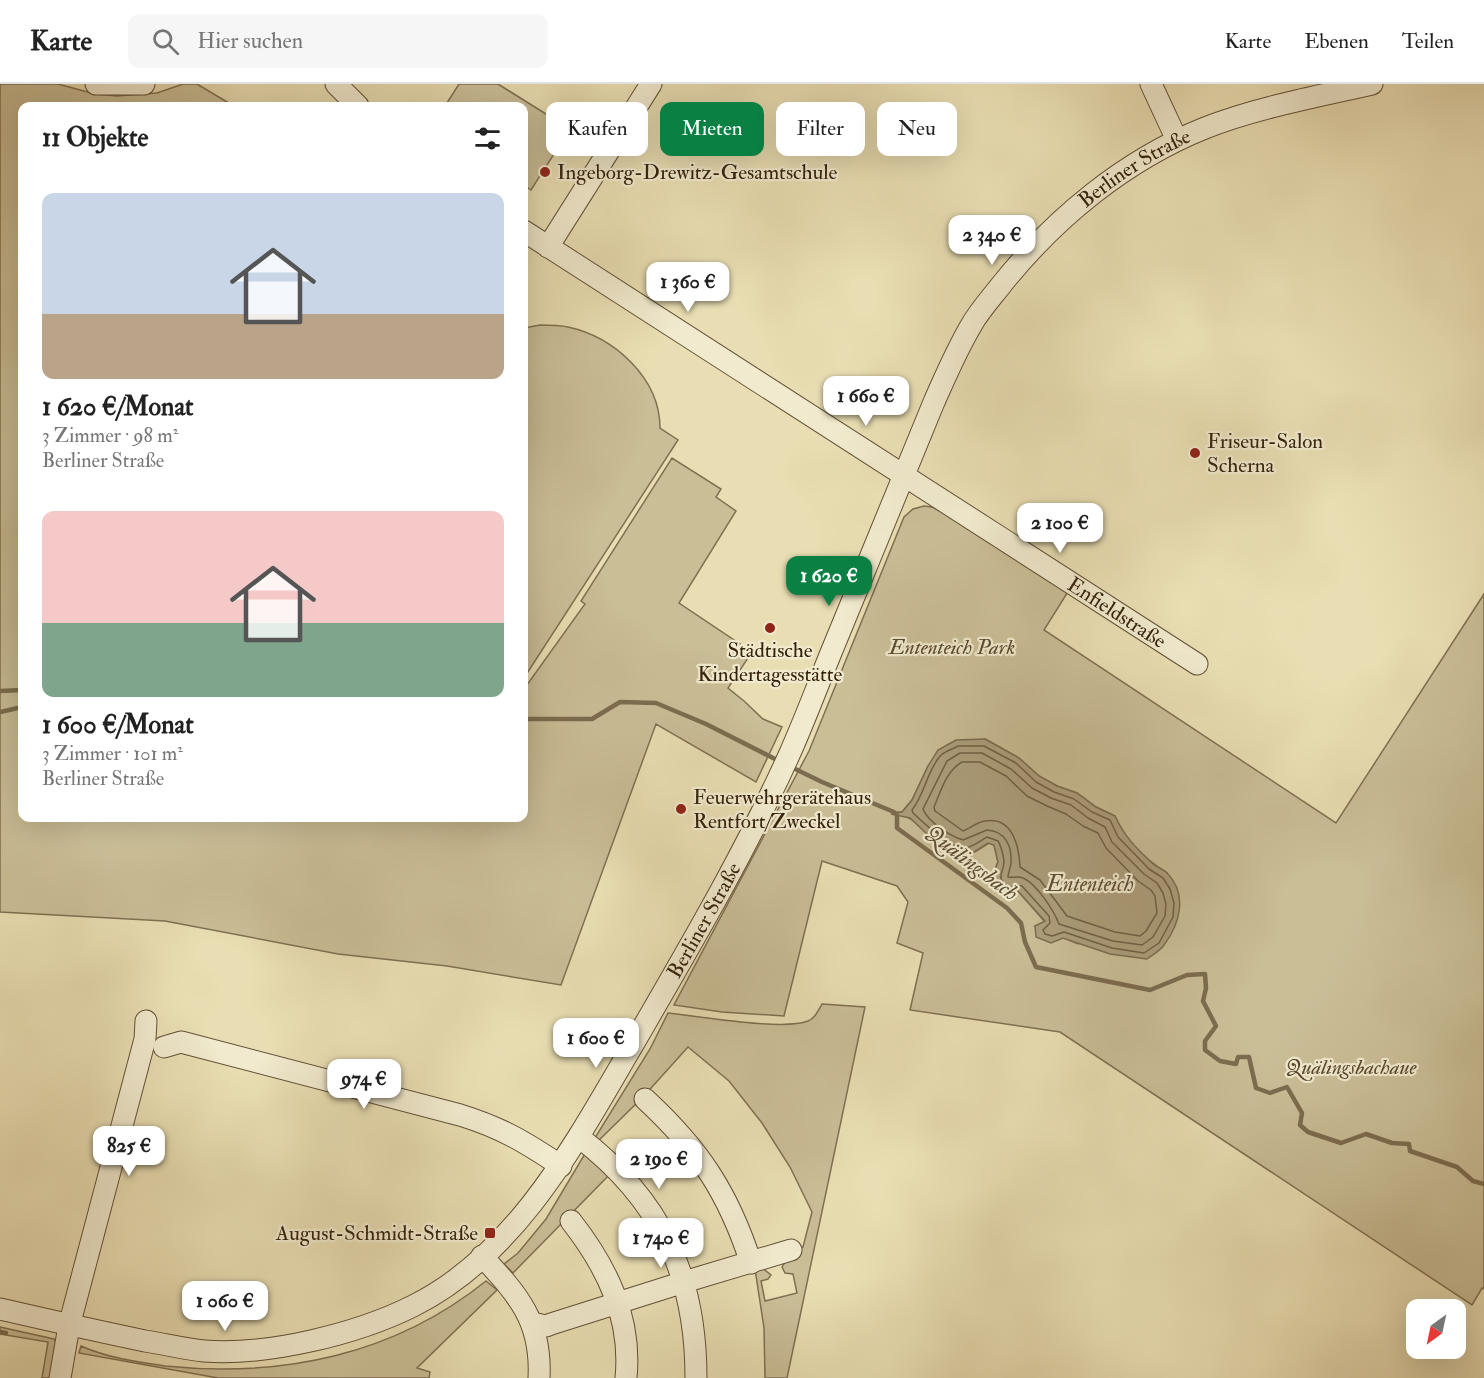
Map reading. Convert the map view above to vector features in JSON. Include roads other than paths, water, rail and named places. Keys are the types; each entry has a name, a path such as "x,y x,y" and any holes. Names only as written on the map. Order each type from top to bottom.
{"street":[{"path":"96,84 144,84"},
{"path":"336,84 354,102"},
{"path":"548,247 651,84"},
{"path":"1151,84 1177,140"},
{"name":"Berliner Straße","path":"0,1308 69,1326 191,1349 243,1351 295,1343 342,1332 382,1319 415,1305 461,1274 482,1256 519,1218 561,1166 683,961 729,877 786,762 903,474 949,369 973,321 1022,260 1075,207 1177,140 1212,125 1245,115 1372,84"},
{"name":"Enfieldstraße","path":"528,234 1197,664"},
{"path":"60,1378 69,1326 145,1039 146,1021"},
{"path":"164,1047 181,1042 475,1120 516,1136 561,1166"},
{"path":"645,1099 675,1127 702,1159 740,1230 751,1263"},
{"path":"579,1137 610,1162 643,1200 663,1232 684,1282 694,1328 696,1378"},
{"path":"570,1221 600,1261 618,1304 626,1337 626,1378"},
{"path":"532,1323 546,1326 791,1250"},
{"path":"482,1256 515,1292 532,1323 537,1342 539,1378"}],"water":[{"name":"Ententeich","path":"985,739 1019,758 1039,776 1077,793 1096,807 1115,816 1122,830 1136,847 1174,881 1179,899 1178,919 1170,937 1158,951 1147,959 1110,954 1063,938 1051,943 1036,937 1035,926 1045,921 1017,890 1009,898 996,884 993,874 998,862 994,845 988,843 974,852 963,855 950,850 928,835 910,818 891,814 902,812 912,800 938,750 956,740"}],"waterway":[{"path":"0,691 18,690"},
{"path":"528,719 592,719 620,702 656,703 706,724 779,761"},
{"path":"0,712 18,708"},
{"name":"Quälingsbach","path":"789,766 894,812 897,815 897,828 1007,908 1021,923 1025,942 1036,967 1150,990 1187,975 1205,974 1206,988 1203,1001 1216,1026 1205,1041 1205,1050 1220,1061 1236,1064 1238,1057 1249,1057 1256,1088 1270,1093 1287,1087 1302,1113 1300,1125 1308,1132 1341,1143 1366,1134 1392,1143 1409,1144 1410,1151 1457,1167 1473,1181 1484,1184"},
{"path":"0,1332 6,1333"}],"place":[{"name":"Ingeborg-Drewitz-Gesamtschule","path":"545,172"},
{"name":"Friseur-Salon Scherna","path":"1195,453"},
{"name":"Städtische Kindertagesstätte","path":"770,628"},
{"name":"Feuerwehrgerätehaus Rentfort/Zweckel","path":"681,809"},
{"name":"August-Schmidt-Straße","path":"490,1233"}],"park label":[{"name":"Ententeich Park","path":"952,647"},
{"name":"Quälingsbachaue","path":"1351,1067"}]}
